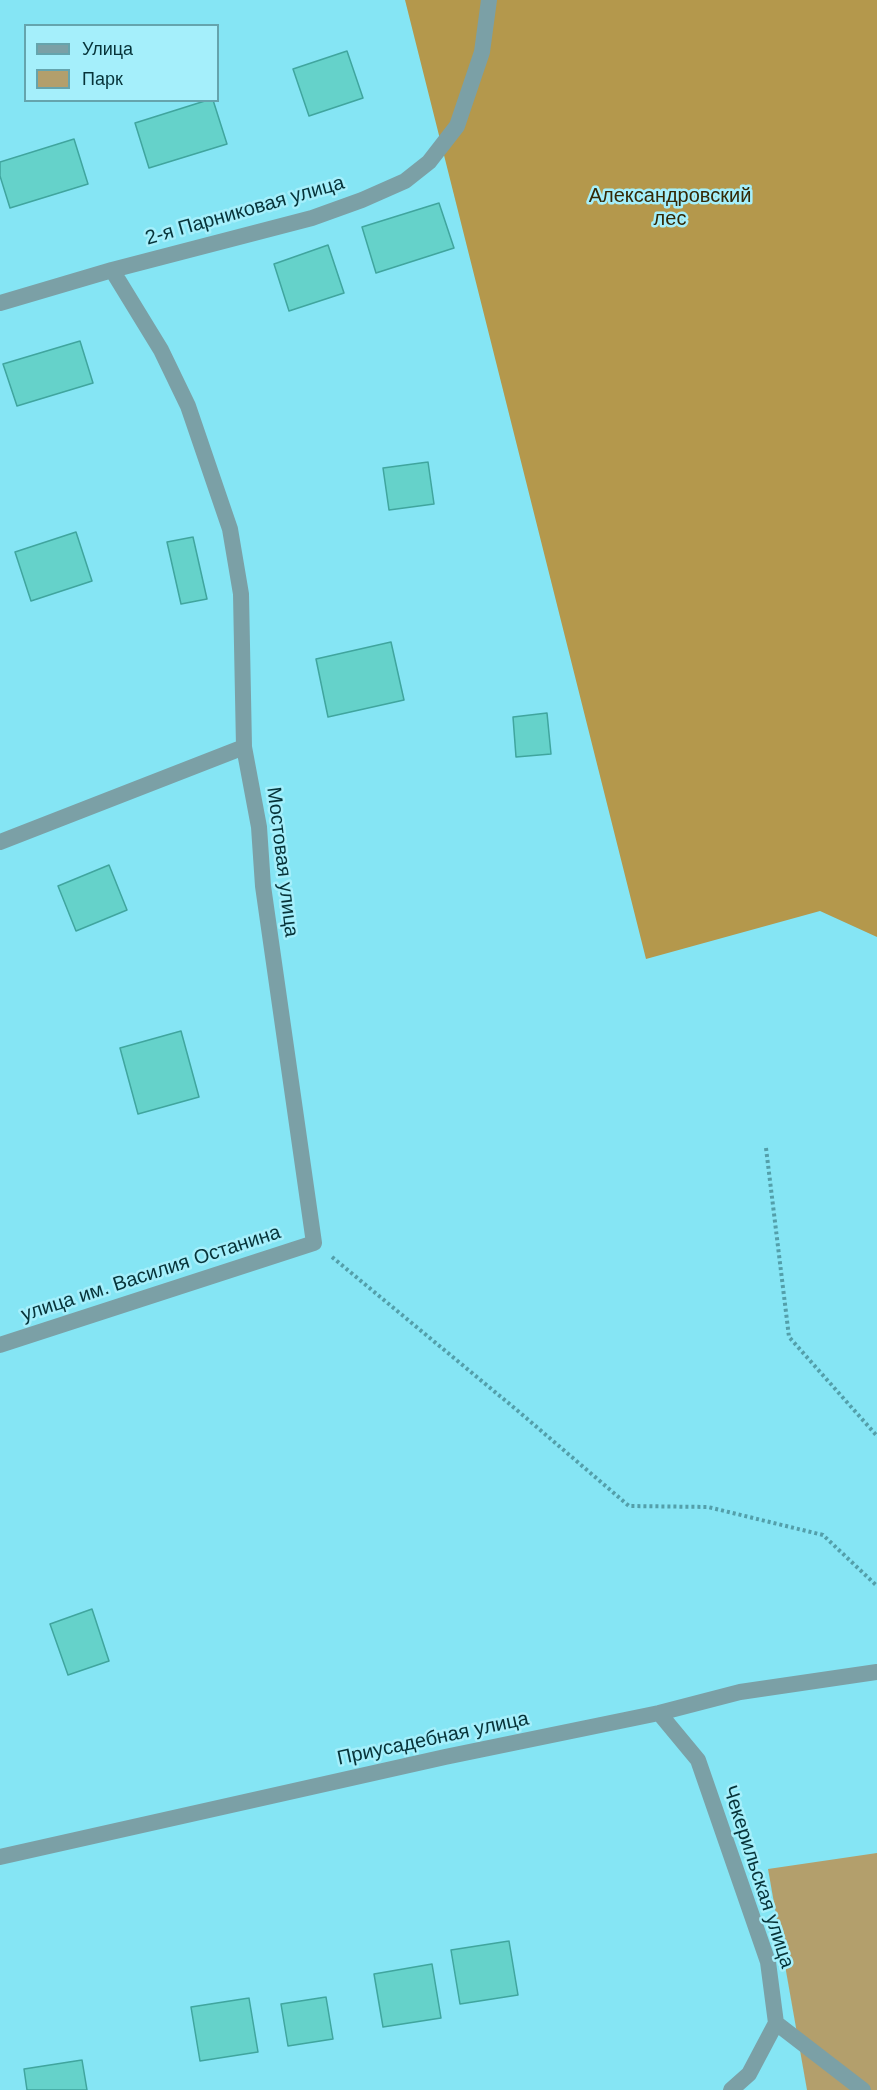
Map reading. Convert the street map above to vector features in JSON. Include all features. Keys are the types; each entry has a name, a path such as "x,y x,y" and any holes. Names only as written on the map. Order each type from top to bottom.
{"street":[{"name":"2-я Парниковая улица","path":"0,303 112,270 312,218 405,181 429,162 457,126 482,52 489,0"},
{"name":"Мостовая улица","path":"112,270 161,350 188,406 230,529 241,594 244,747 259,826 263,886 314,1243"},
{"path":"0,842 244,747"},
{"name":"улица им. Василия Останина","path":"0,1345 314,1243"},
{"name":"Приусадебная улица","path":"0,1857 433,1760 659,1713 740,1692 877,1672"},
{"name":"Чекерильская улица","path":"659,1713 698,1760 768,1962 776,2023"},
{"path":"731,2090 749,2074 776,2023 863,2090"}],"path":[{"path":"766,1148 789,1336 877,1436"},
{"path":"314,1243 518,1411 628,1506 708,1508 823,1535 877,1586"}],"green space":[{"name":"Александровский лес","path":"405,0 877,0 877,937 820,911 646,959"},
{"path":"877,1853 877,2090 807,2090 768,1869"}],"building":[{"path":"347,51 363,98 309,116 293,69"},
{"path":"202,102 214,102 227,144 149,168 135,123"},
{"path":"74,139 88,184 10,208 0,176 0,162"},
{"path":"439,203 454,248 376,273 362,227"},
{"path":"328,245 344,293 289,311 274,264"},
{"path":"80,341 93,383 17,406 3,364"},
{"path":"428,462 434,504 389,510 383,468"},
{"path":"76,532 92,581 31,601 15,552"},
{"path":"193,537 207,599 181,604 167,542"},
{"path":"391,642 404,700 328,717 316,659"},
{"path":"547,713 551,754 516,757 513,717"},
{"path":"109,865 127,910 76,931 58,886"},
{"path":"181,1031 199,1097 138,1114 120,1048"},
{"path":"92,1609 109,1661 68,1675 50,1624"},
{"path":"509,1941 518,1995 460,2004 451,1950"},
{"path":"432,1964 441,2018 383,2027 374,1974"},
{"path":"326,1997 333,2039 288,2046 281,2004"},
{"path":"249,1998 258,2052 200,2061 191,2007"},
{"path":"82,2060 87,2090 27,2090 24,2069"}]}
